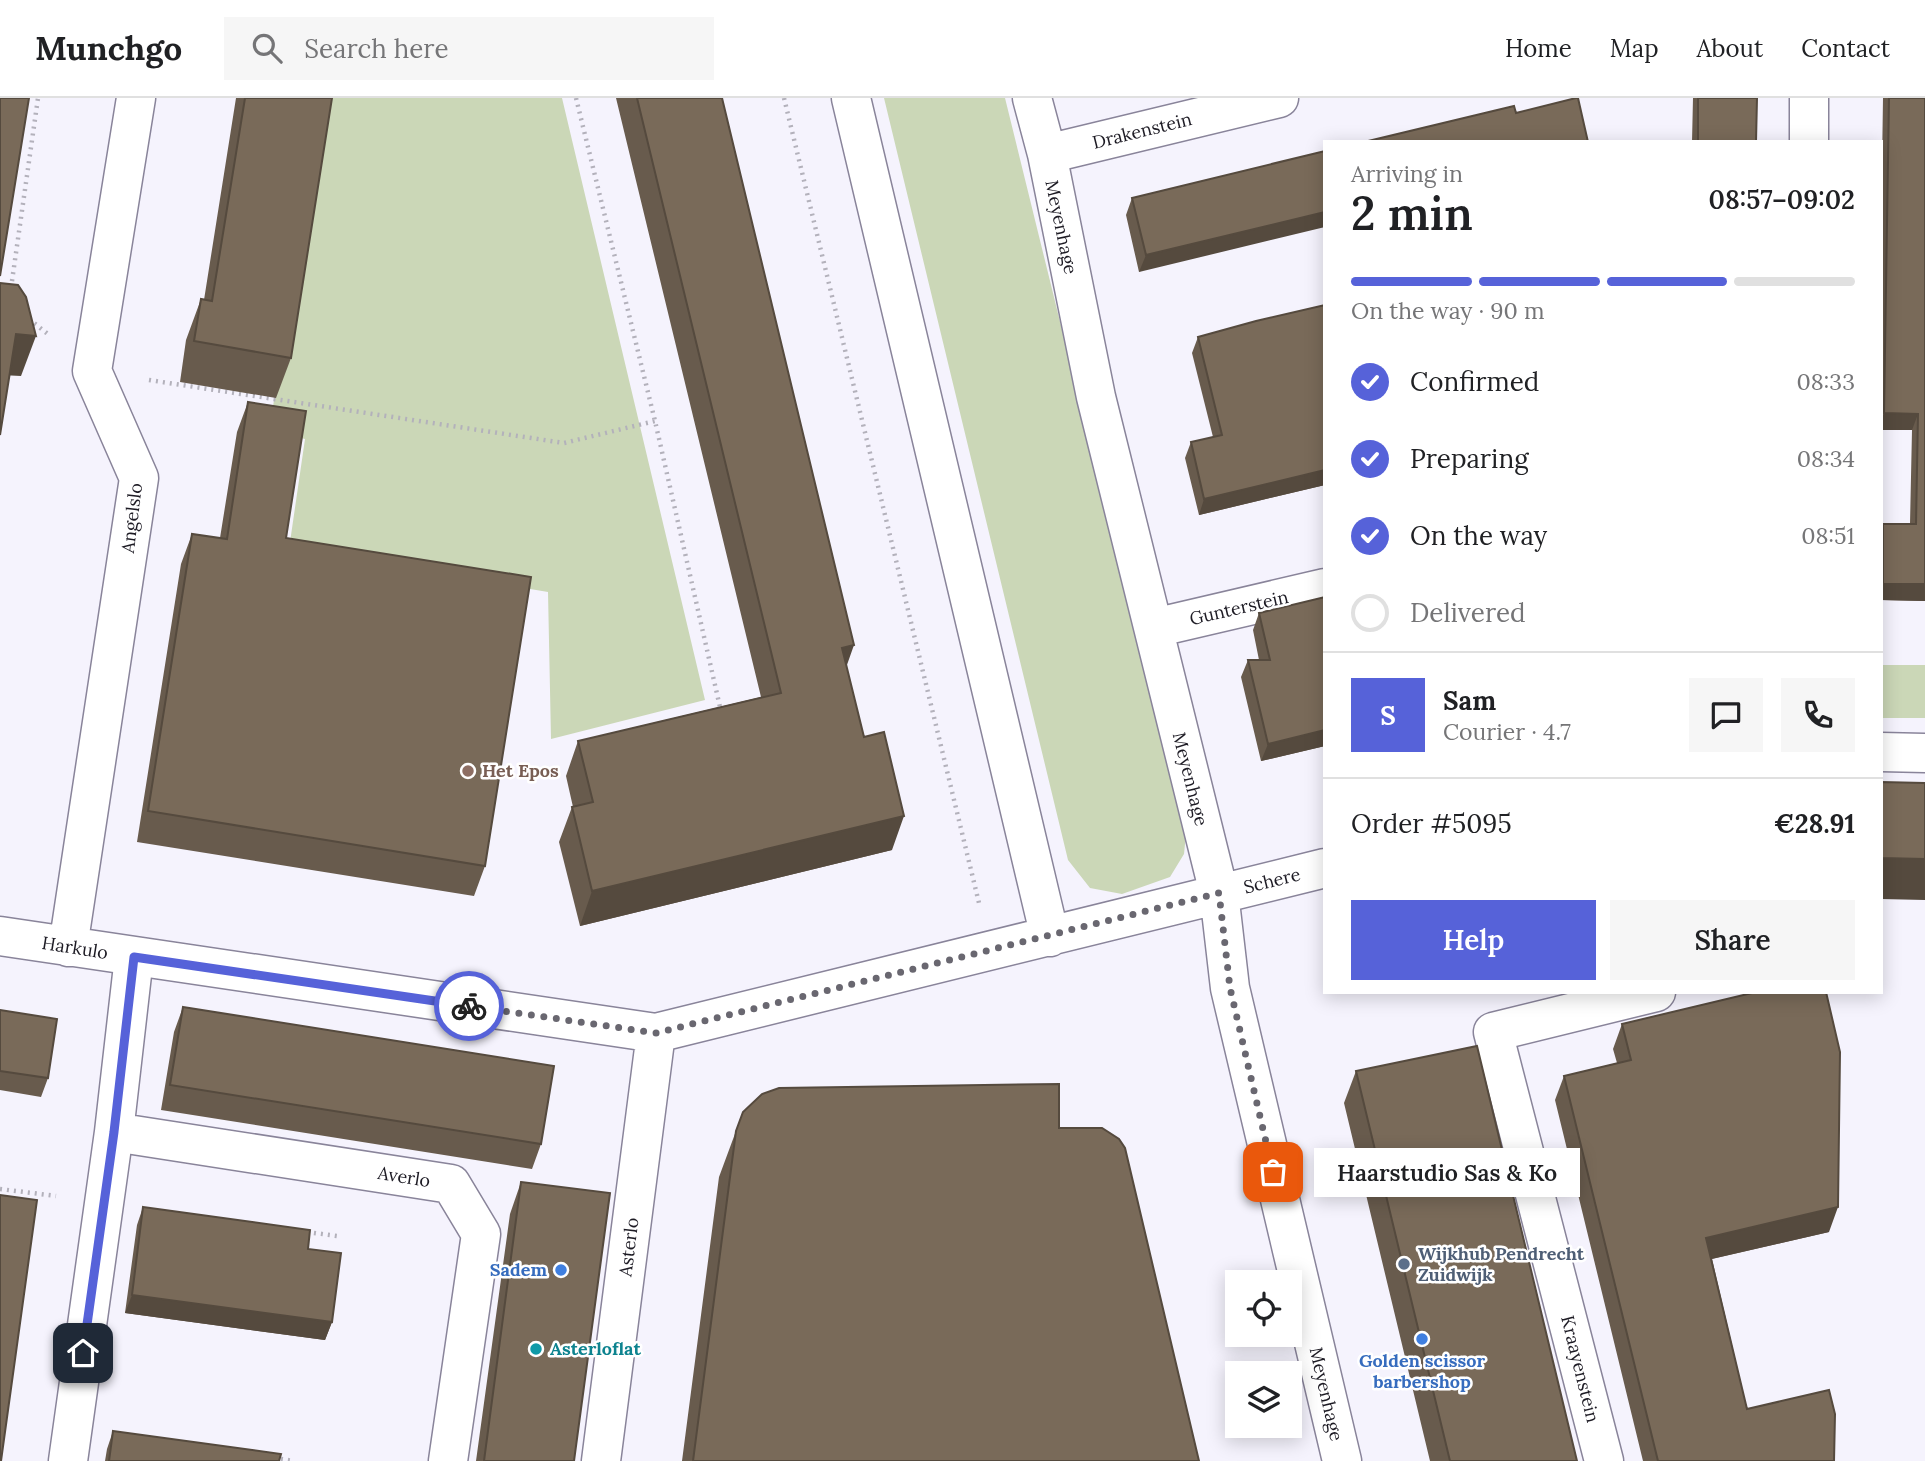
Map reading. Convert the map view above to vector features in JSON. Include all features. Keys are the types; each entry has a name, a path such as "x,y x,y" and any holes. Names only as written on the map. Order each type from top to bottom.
{"street":[{"path":"92,371 135,98"},
{"path":"851,98 1050,937"},
{"name":"Meyenhage","path":"1032,98 1096,397 1219,893 1230,988 1342,1461"},
{"name":"Drakenstein","path":"1046,154 1279,98"},
{"path":"1809,98 1809,140"},
{"name":"Angelslo","path":"68,947 139,478 92,371"},
{"name":"Gunterstein","path":"1154,628 1323,588"},
{"path":"1883,752 1925,753"},
{"name":"Schere","path":"1219,893 1323,868"},
{"name":"Harkulo","path":"0,936 656,1033 1219,893"},
{"path":"68,1461 114,1132 134,957"},
{"name":"Kraayenstein","path":"1604,1461 1493,1032 1648,994"},
{"name":"Asterlo","path":"601,1461 656,1033"},
{"name":"Averlo","path":"114,1132 451,1184 481,1234 448,1461"}],"path":[{"path":"11,289 38,98"},
{"path":"576,98 655,421 720,707"},
{"path":"784,98 990,950"},
{"path":"20,311 92,371 564,443 655,421"},
{"path":"0,1189 104,1202"},
{"path":"296,1230 337,1236"},
{"path":"268,1457 295,1461"}],"green space":[{"path":"325,98 562,98 705,700 551,739 548,592 289,549 305,439 269,430"},
{"path":"884,98 1005,98 1186,834 1184,854 1170,877 1122,894 1090,888 1068,860"},
{"path":"1883,665 1925,665 1925,718 1883,718"}],"building":[{"path":"0,98 29,98 0,276"},
{"path":"245,98 332,98 291,358 194,341 201,299 212,301"},
{"path":"637,98 722,98 854,645 842,648 864,737 884,732 904,816 592,891 572,807 593,802 578,741 781,693"},
{"path":"1578,98 1588,140 1372,140 1514,106 1516,113"},
{"path":"1698,98 1757,98 1756,140 1698,140"},
{"path":"1889,98 1925,98 1925,584 1883,584 1883,524 1916,524 1918,414 1884,413"},
{"path":"1323,151 1323,212 1146,255 1132,198"},
{"path":"0,283 18,285 26,297 36,336 16,334 0,435"},
{"path":"1323,305 1323,470 1204,499 1191,442 1222,435 1198,337"},
{"name":"Het Epos","path":"248,402 306,411 286,538 531,577 485,866 148,811 192,534 227,539"},
{"path":"1323,597 1323,730 1268,744 1248,660 1270,660 1259,613"},
{"path":"1883,782 1925,783 1925,859 1883,858"},
{"path":"1748,994 1826,994 1840,1052 1838,1207 1706,1238 1747,1409 1829,1390 1835,1414 1834,1461 1658,1461 1564,1076 1631,1060 1622,1024"},
{"path":"183,1007 554,1066 541,1144 170,1085"},
{"path":"0,1010 57,1019 48,1078 0,1071"},
{"path":"1477,1046 1577,1461 1450,1461 1356,1071"},
{"path":"1059,1084 1059,1128 1102,1128 1119,1139 1125,1148 1199,1461 693,1461 736,1131 743,1112 762,1094 779,1088"},
{"name":"Asterloflat","path":"521,1182 610,1193 574,1461 484,1461"},
{"path":"0,1195 37,1200 1,1461 0,1461"},
{"path":"143,1207 310,1230 308,1249 341,1253 332,1322 132,1295"},
{"path":"113,1431 281,1454 279,1461 109,1461"}],"way so far":[{"path":"469,1006 656,1033 1219,893 1230,988 1273,1172"}],"place":[{"name":"Het Epos","path":"468,771"},
{"name":"Haarstudio Sas & Ko","path":"1273,1172"},
{"name":"Wijkhub Pendrecht Zuidwijk","path":"1404,1264"},
{"name":"Sadem","path":"561,1270"},
{"name":"Golden scissor barbershop","path":"1422,1339"},
{"name":"Asterloflat","path":"536,1349"}],"route":[{"path":"83,1353 114,1132 134,957 469,1006"}]}
